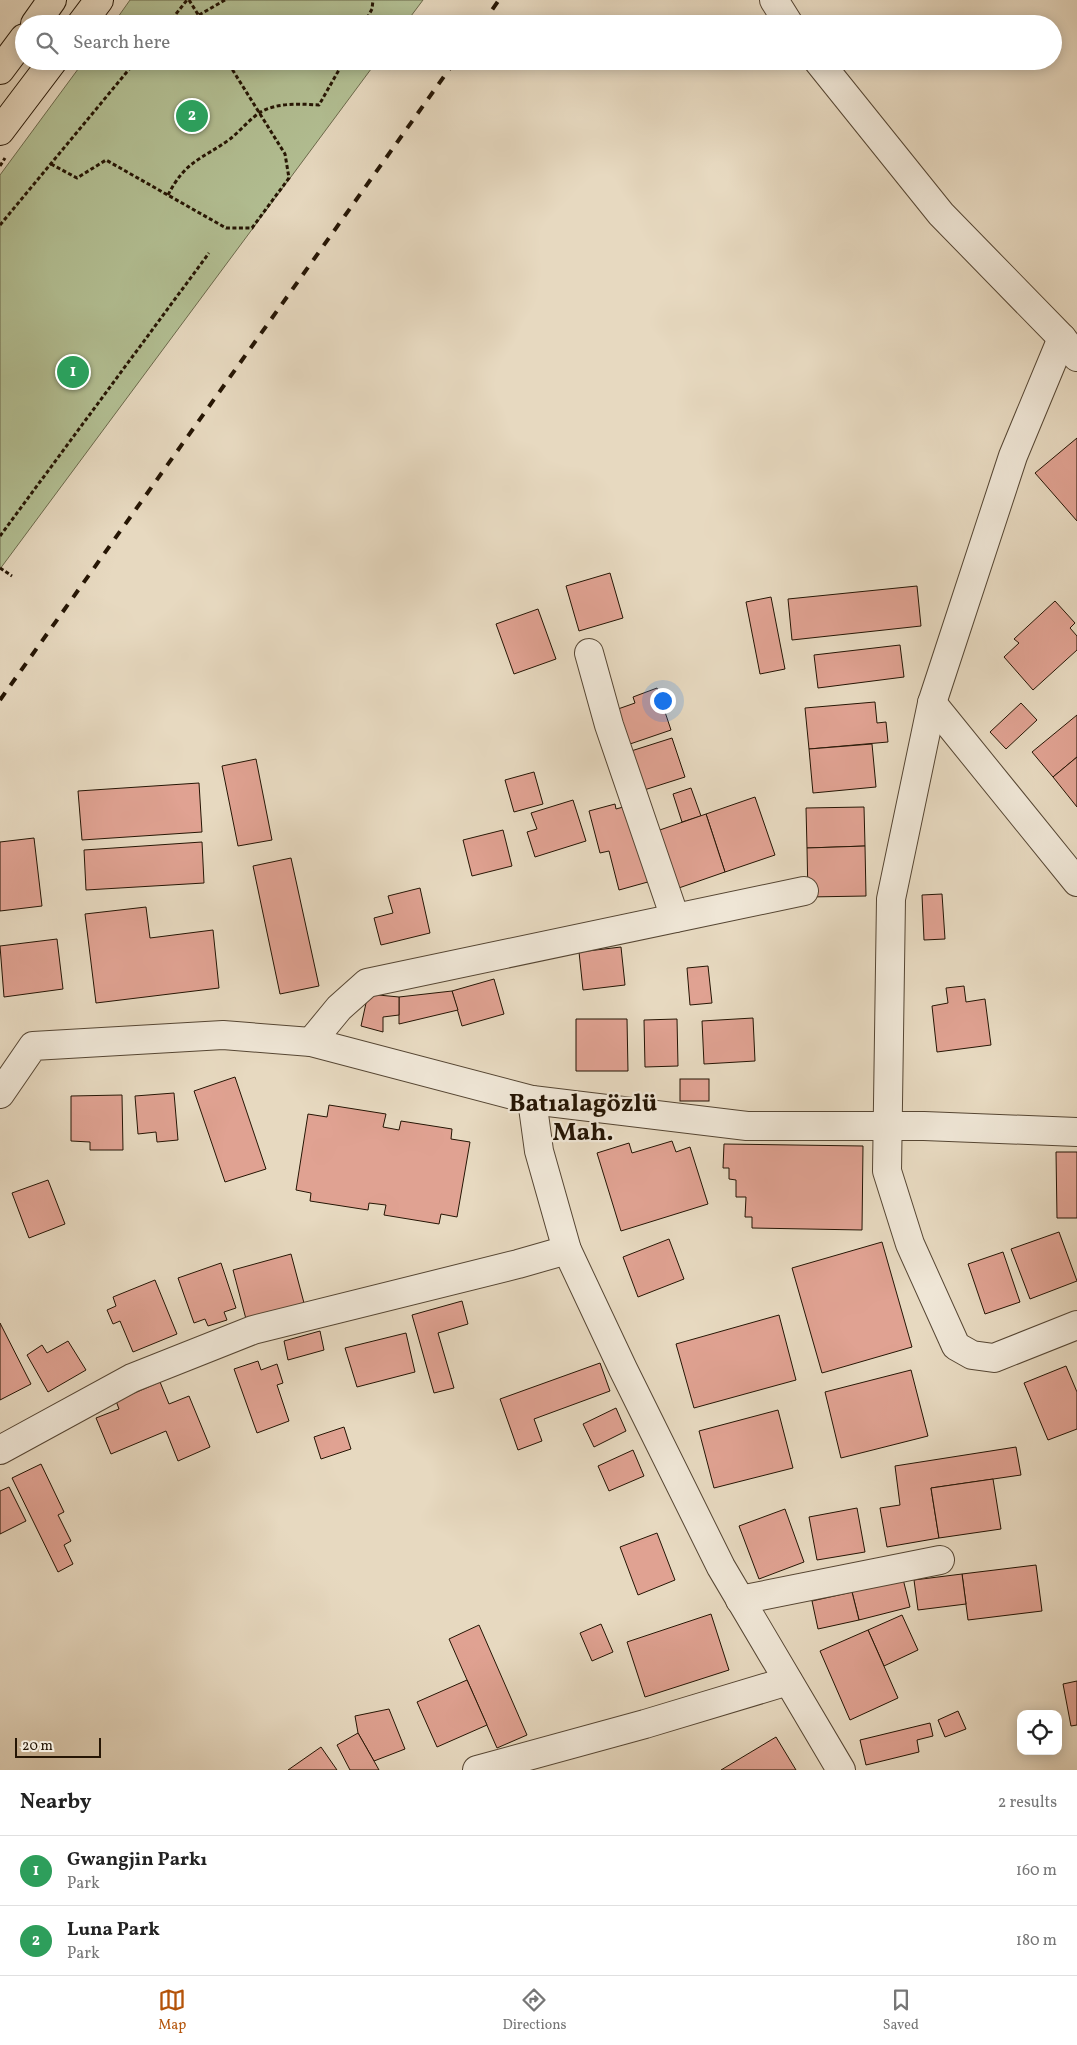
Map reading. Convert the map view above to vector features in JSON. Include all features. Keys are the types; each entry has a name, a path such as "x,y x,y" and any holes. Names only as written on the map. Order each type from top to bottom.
{"main road":[{"path":"41,15 52,0"},
{"path":"88,15 99,0"},
{"path":"0,70 15,50"},
{"path":"0,131 46,70"}],"street":[{"path":"774,0 783,15"},
{"path":"825,70 941,214 1069,347 1013,456 932,703 890,899 887,1171 910,1244 956,1346 972,1355 994,1358 1077,1325"},
{"path":"589,653 609,725 675,918"},
{"path":"932,703 1077,882"},
{"path":"311,1042 339,1008 367,983 804,892"},
{"path":"0,1094 33,1046 223,1035 311,1042 532,1100 747,1126 887,1126 1077,1132"},
{"path":"532,1100 539,1151 567,1250 623,1369 721,1566 842,1770"},
{"path":"0,1450 132,1378 253,1330 567,1250"},
{"path":"740,1600 940,1560"},
{"path":"477,1770 645,1724 788,1681"}],"path":[{"path":"176,15 188,0 199,15 224,0"},
{"path":"369,15 373,0"},
{"path":"0,225 129,70"},
{"path":"51,164 77,178 106,160 226,228 252,228 289,178 285,154 233,70"},
{"path":"168,195 178,175 199,158 220,146 260,113 291,103 319,106 339,70"},
{"path":"0,536 209,253"},
{"path":"0,568 12,576"}],"green space":[{"path":"130,0 423,0 412,15 119,15"},
{"path":"77,70 370,70 0,569 0,175"}],"building":[{"path":"1077,438 1077,521 1035,473"},
{"path":"610,573 623,618 579,631 566,586"},
{"path":"917,586 921,626 792,640 788,599"},
{"path":"771,597 785,669 760,674 746,602"},
{"path":"1055,601 1075,623 1070,628 1077,636 1077,650 1033,690 1004,657 1019,643 1014,639"},
{"path":"538,609 556,659 514,674 496,624"},
{"path":"900,645 904,677 818,688 814,655"},
{"path":"657,688 671,730 630,744 618,709 635,703 633,697"},
{"path":"875,702 877,723 886,722 888,742 809,749 805,708"},
{"path":"1021,703 1037,720 1006,749 990,732"},
{"path":"1077,715 1077,757 1053,777 1032,752"},
{"path":"672,738 685,777 641,791 628,752"},
{"path":"872,744 876,787 813,793 809,749"},
{"path":"1077,757 1077,807 1053,777"},
{"path":"256,759 272,840 238,846 222,766"},
{"path":"534,772 543,804 514,812 505,780"},
{"path":"199,783 202,832 82,840 78,791"},
{"path":"691,788 701,816 682,822 673,794"},
{"path":"755,797 775,855 725,872 706,814"},
{"path":"573,800 586,841 535,857 527,832 537,829 531,813"},
{"path":"615,804 616,809 634,804 655,880 619,890 609,851 600,853 589,811"},
{"path":"864,807 865,846 807,848 806,808"},
{"path":"706,814 725,872 673,890 654,832"},
{"path":"503,830 512,866 472,876 463,840"},
{"path":"34,838 42,906 0,911 0,842"},
{"path":"202,842 204,883 86,890 84,850"},
{"path":"865,846 866,896 808,897 807,848"},
{"path":"291,858 319,986 280,994 253,866"},
{"path":"420,888 430,933 381,945 374,918 393,913 388,896"},
{"path":"942,894 945,939 924,940 922,895"},
{"path":"146,907 150,938 213,930 219,988 96,1003 85,914"},
{"path":"57,939 63,989 4,997 0,946"},
{"path":"621,947 625,985 583,990 579,952"},
{"path":"708,966 712,1003 690,1005 687,968"},
{"path":"494,979 504,1014 462,1026 452,991"},
{"path":"964,986 966,1002 985,999 991,1045 937,1052 932,1006 948,1003 946,988"},
{"path":"452,991 458,1010 399,1024 399,997"},
{"path":"368,994 399,997 399,1015 383,1017 383,1032 361,1026"},
{"path":"753,1018 755,1061 704,1064 702,1021"},
{"path":"576,1019 627,1019 628,1071 576,1071"},
{"path":"677,1019 678,1066 645,1067 644,1020"},
{"path":"235,1077 266,1169 225,1182 194,1091"},
{"path":"680,1079 709,1079 709,1101 680,1101"},
{"path":"174,1093 178,1140 157,1142 156,1132 138,1134 135,1096"},
{"path":"122,1095 123,1150 90,1150 90,1142 71,1141 71,1096"},
{"path":"329,1105 386,1114 383,1127 399,1130 401,1121 452,1129 451,1139 470,1142 457,1217 441,1214 439,1224 384,1215 386,1205 369,1203 368,1210 310,1201 311,1193 296,1190 308,1114 327,1117"},
{"path":"672,1141 676,1152 690,1147 708,1204 621,1231 597,1153 629,1143 632,1153"},
{"path":"724,1144 863,1146 862,1230 752,1228 752,1217 745,1217 746,1197 736,1197 736,1180 729,1179 729,1168 723,1168"},
{"path":"1056,1152 1077,1152 1077,1218 1057,1218"},
{"path":"48,1180 65,1224 29,1238 12,1193"},
{"path":"1059,1232 1077,1281 1030,1299 1011,1249"},
{"path":"669,1239 684,1279 638,1297 623,1257"},
{"path":"882,1242 912,1347 822,1373 792,1268"},
{"path":"1003,1252 1020,1302 985,1314 968,1264"},
{"path":"291,1254 304,1303 246,1319 233,1270"},
{"path":"221,1263 236,1308 224,1312 227,1320 208,1326 205,1319 194,1323 178,1278"},
{"path":"155,1280 177,1334 133,1352 120,1321 113,1324 107,1310 116,1306 113,1297"},
{"path":"462,1301 468,1324 438,1333 454,1388 434,1393 412,1315"},
{"path":"779,1315 796,1380 694,1408 676,1344"},
{"path":"0,1323 31,1384 0,1400"},
{"path":"320,1331 324,1350 288,1360 284,1341"},
{"path":"406,1333 415,1372 357,1387 345,1348"},
{"path":"68,1341 86,1370 48,1392 27,1355 42,1345 47,1353"},
{"path":"258,1361 261,1370 277,1364 283,1383 277,1385 289,1421 257,1433 234,1369"},
{"path":"600,1363 610,1391 534,1419 542,1441 518,1450 500,1399"},
{"path":"1066,1366 1077,1392 1077,1429 1048,1440 1024,1383"},
{"path":"911,1370 928,1436 841,1458 825,1392"},
{"path":"160,1382 169,1404 189,1396 210,1447 178,1461 166,1431 111,1454 96,1418 119,1409 116,1401"},
{"path":"616,1408 626,1431 594,1447 583,1424"},
{"path":"778,1410 793,1468 714,1488 699,1431"},
{"path":"344,1427 351,1449 321,1459 314,1437"},
{"path":"1016,1447 1021,1475 931,1488 939,1538 887,1547 880,1508 900,1505 895,1466"},
{"path":"633,1450 644,1476 609,1491 598,1466"},
{"path":"41,1464 64,1512 58,1515 71,1541 64,1545 73,1564 58,1572 12,1478"},
{"path":"993,1479 1001,1529 939,1538 931,1488"},
{"path":"9,1487 26,1521 0,1534 0,1491"},
{"path":"857,1508 865,1552 817,1560 809,1517"},
{"path":"785,1509 804,1562 759,1579 739,1526"},
{"path":"657,1533 675,1580 638,1595 620,1547"},
{"path":"1036,1565 1042,1611 968,1620 962,1574"},
{"path":"962,1574 966,1604 918,1610 914,1580"},
{"path":"903,1579 910,1607 859,1620 852,1592"},
{"path":"852,1592 859,1620 818,1629 812,1601"},
{"path":"711,1614 729,1670 645,1697 627,1642"},
{"path":"902,1615 918,1650 884,1666 868,1630"},
{"path":"601,1624 613,1652 592,1661 580,1633"},
{"path":"479,1625 527,1735 497,1748 449,1639"},
{"path":"868,1630 898,1698 850,1720 820,1651"},
{"path":"467,1680 487,1725 437,1747 417,1702"},
{"path":"1077,1681 1077,1725 1071,1726 1063,1684"},
{"path":"389,1709 405,1749 374,1761 358,1733 355,1716"},
{"path":"958,1711 966,1729 945,1737 938,1720"},
{"path":"930,1723 933,1736 917,1740 919,1752 866,1765 860,1740"},
{"path":"358,1733 379,1770 350,1770 337,1745"},
{"path":"776,1737 796,1770 721,1770"},
{"path":"321,1747 337,1770 288,1770"}],"railway":[{"path":"488,15 499,0"},
{"path":"0,700 449,70"}],"place":[{"name":"Luna Park","path":"192,116"},
{"name":"Gwangjin Parkı","path":"73,372"}],"district":[{"name":"Batıalagözlü Mah.","path":"583,1116"}]}
